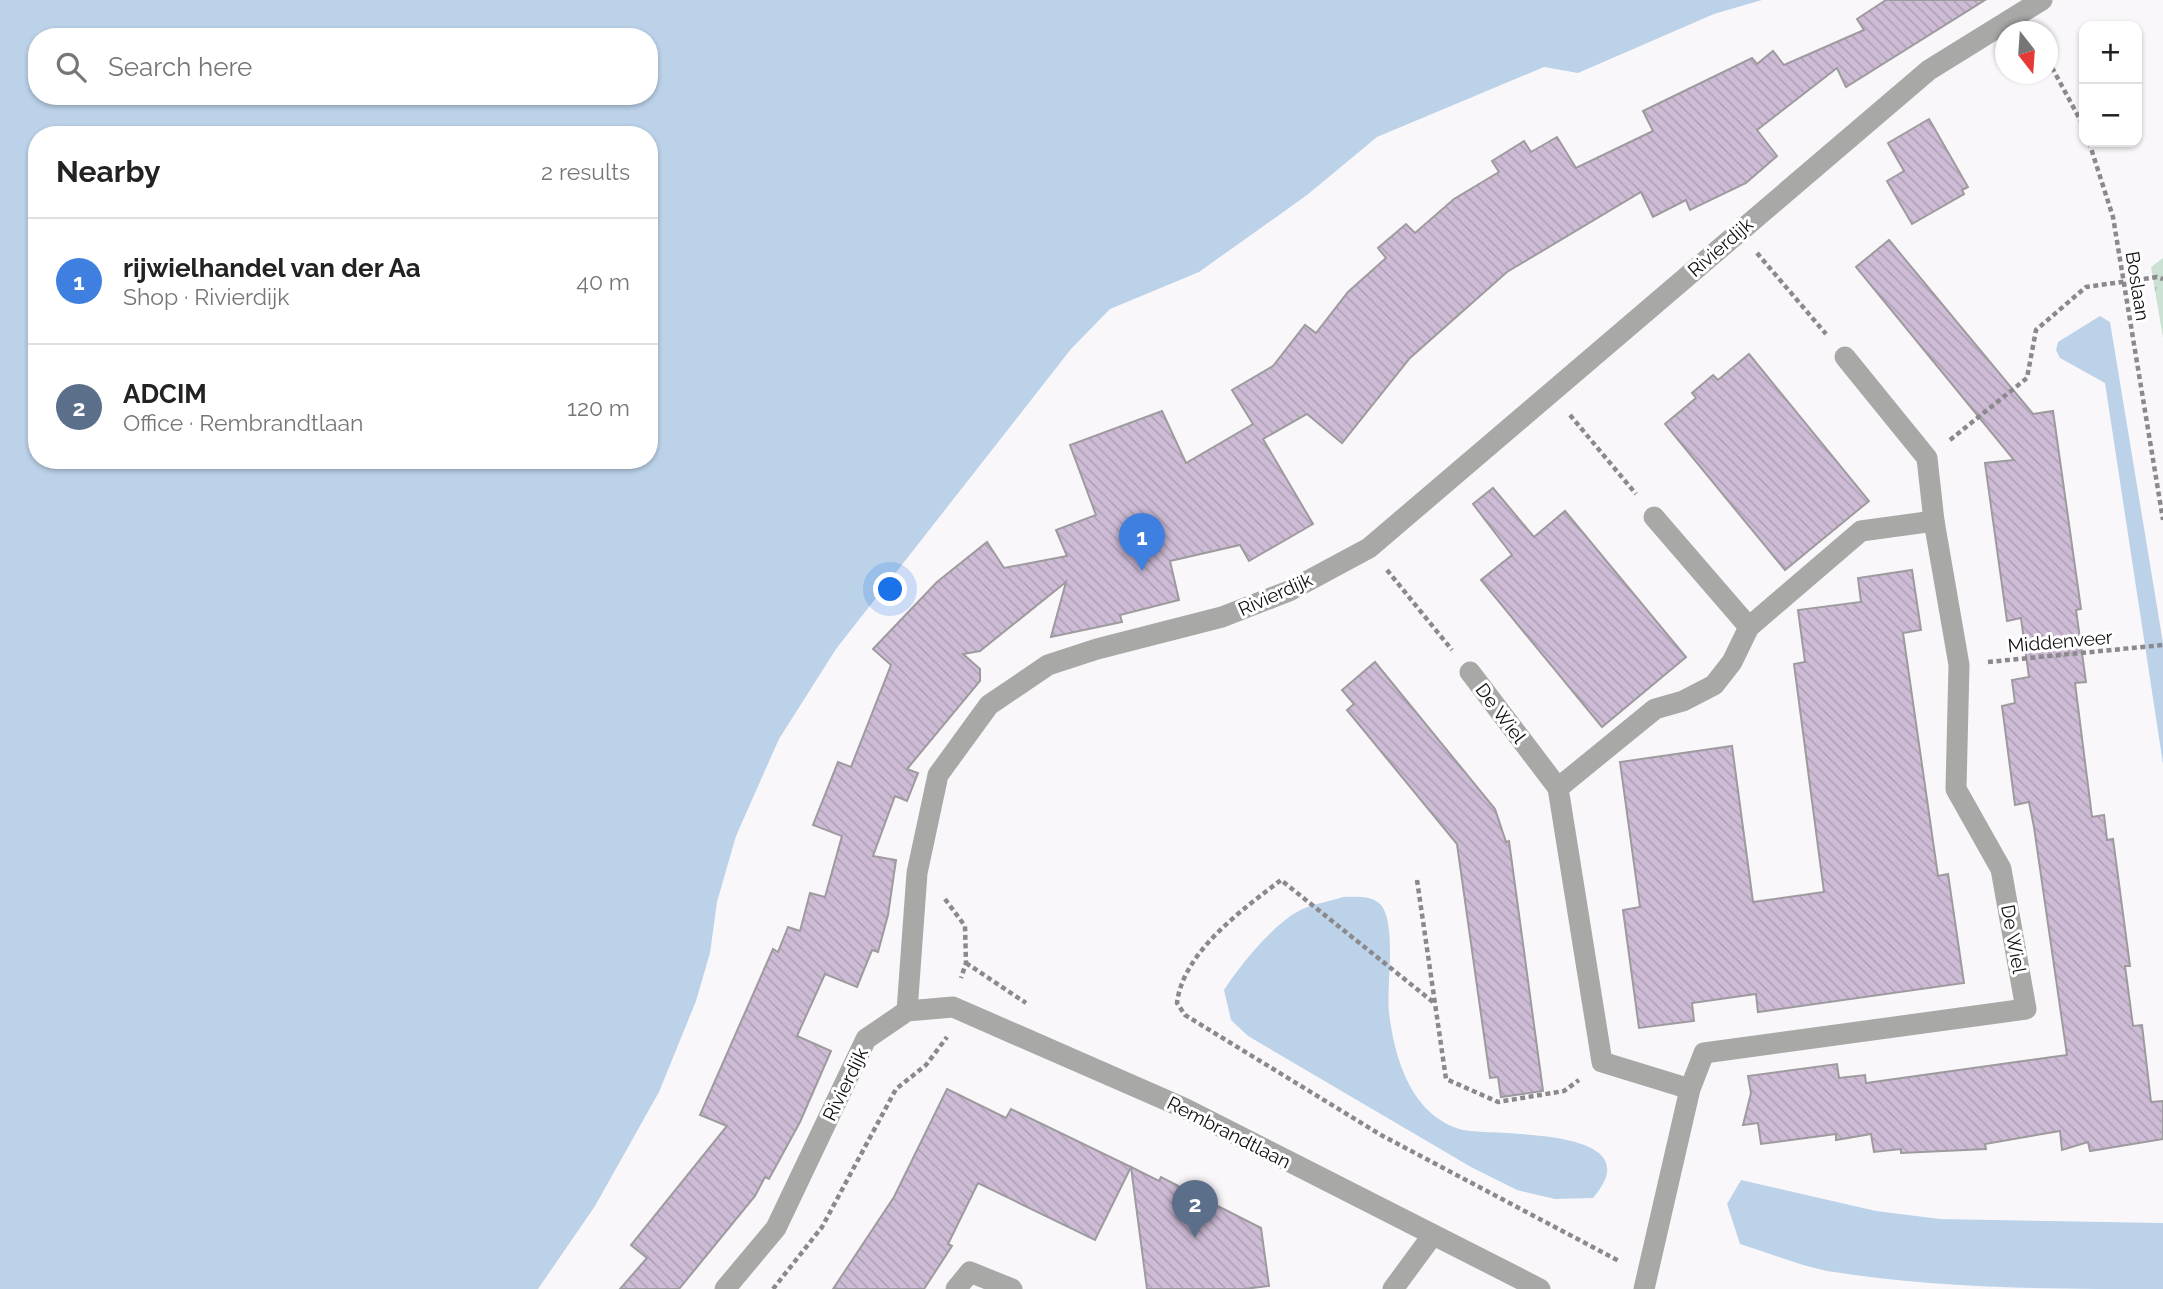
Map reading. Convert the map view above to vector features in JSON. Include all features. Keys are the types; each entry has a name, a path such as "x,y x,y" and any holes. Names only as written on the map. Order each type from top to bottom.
{"street":[{"name":"Rivierdijk","path":"725,1289 776,1228 866,1039 907,1011 917,873 938,775 989,705 1048,665 1097,649 1222,617 1289,591 1369,548 1929,70 2042,0"},
{"path":"1845,357 1927,458"},
{"name":"De Wiel","path":"1646,1283 1690,1089 1704,1053 2026,1009 2001,869 1956,789 1959,665 1934,521 1927,458"},
{"path":"1654,517 1749,627"},
{"path":"1558,788 1655,709 1683,701 1714,685 1732,662 1749,627 1861,531 1934,521"},
{"name":"De Wiel","path":"1470,672 1558,788 1602,1062"},
{"name":"Rembrandtlaan","path":"907,1011 953,1007 1185,1108 1540,1289"},
{"path":"1602,1062 1690,1089"},
{"path":"1393,1289 1433,1236"},
{"path":"956,1289 970,1272 1012,1289"}],"path":[{"path":"2058,79 2079,118"},
{"name":"Boslaan","path":"2091,147 2113,217 2163,520"},
{"path":"1738,231 1845,357"},
{"path":"1927,458 2027,378 2036,330 2086,287 2123,281 2163,279"},
{"path":"1551,393 1654,517"},
{"path":"1369,548 1470,672"},
{"name":"Middenveer","path":"1959,665 2163,645"},
{"path":"773,1289 822,1227 896,1089 926,1065 947,1041 953,1007 966,963 965,926 940,892 917,873"},
{"path":"1433,1002 1281,880 1247,906 1206,947 1179,985 1177,1003 1185,1015 1381,1135 1646,1283"},
{"path":"1417,880 1446,1079 1498,1102 1564,1091 1602,1062"}],"green space":[{"path":"2163,258 2163,338 2151,267"}],"water":[{"path":"0,0 1762,0 1714,14 1578,73 1544,67 1377,137 1307,195 1199,272 1110,309 1071,349 836,649 779,739 736,836 717,902 710,953 696,1001 659,1092 595,1206 538,1289 0,1289"},
{"path":"2100,316 2110,322 2163,643 2163,764 2105,383 2060,358 2056,350 2058,342"},
{"path":"1343,897 1371,899 1379,903 1385,912 1390,938 1388,1001 1393,1039 1401,1067 1422,1103 1442,1121 1463,1130 1535,1135 1588,1146 1603,1158 1607,1175 1593,1198 1555,1199 1517,1190 1471,1167 1248,1036 1231,1020 1224,990 1260,944 1294,914 1310,906"},
{"path":"1741,1180 1876,1211 1940,1219 2163,1223 2163,1289 1953,1285 1827,1271 1740,1244 1727,1204"}],"building":[{"path":"1886,0 1985,0 1846,87 1837,68 1757,130 1777,156 1746,183 1690,210 1686,200 1653,217 1641,192 1507,272 1410,358 1342,443 1307,414 1263,439 1313,524 1249,561 1240,545 1170,561 1179,600 1120,615 1122,622 1051,637 1066,582 980,651 963,654 980,669 980,681 907,769 918,773 907,801 895,796 873,856 896,860 888,915 878,952 872,950 857,987 825,974 797,1036 831,1051 800,1122 769,1179 765,1177 755,1196 679,1289 620,1289 647,1258 631,1245 727,1126 700,1115 773,949 778,952 788,927 800,931 810,893 825,897 842,836 813,825 838,762 851,767 891,665 873,649 937,582 987,542 1004,568 1067,556 1056,530 1096,515 1070,445 1162,411 1186,463 1253,424 1232,390 1273,366 1305,325 1316,333 1348,292 1386,258 1378,248 1406,224 1415,233 1454,199 1499,172 1492,161 1524,141 1531,152 1557,137 1576,168 1653,131 1643,111 1752,58 1757,64 1773,51 1784,65 1864,30 1857,19"},
{"path":"1929,119 1968,187 1962,190 1964,194 1912,224 1887,181 1904,171 1888,143"},
{"path":"1889,240 2033,414 2053,411 2081,609 2076,610 2086,682 2075,683 2092,817 2104,815 2107,840 2113,839 2130,966 2125,966 2133,1026 2142,1025 2151,1102 2163,1101 2163,1139 2090,1151 2088,1142 2062,1150 2060,1131 1985,1144 1986,1149 1901,1153 1901,1149 1874,1152 1871,1134 1836,1140 1836,1134 1761,1144 1758,1123 1743,1125 1751,1093 1748,1076 1837,1064 1839,1078 1865,1075 1866,1083 2067,1055 2034,827 2029,802 2015,805 2002,706 2015,703 2012,680 2029,677 2021,618 2007,621 1985,463 2014,460 1856,267"},
{"path":"1749,354 1869,501 1785,570 1665,424 1696,398 1692,393 1713,375 1718,380"},
{"path":"1493,488 1534,537 1565,511 1686,657 1602,727 1481,580 1512,555 1473,504"},
{"path":"1912,570 1921,630 1903,633 1938,876 1948,874 1964,983 1758,1012 1756,994 1692,1003 1694,1021 1639,1028 1623,910 1640,907 1620,762 1732,746 1753,902 1824,892 1794,664 1805,662 1798,610 1861,602 1858,578"},
{"path":"1375,662 1495,809 1506,842 1509,841 1543,1091 1501,1097 1498,1077 1490,1078 1457,844 1347,710 1354,704 1342,690"},
{"path":"947,1089 1006,1118 1011,1109 1131,1167 1095,1240 978,1183 948,1244 952,1246 924,1289 833,1289 894,1197"},
{"path":"1131,1167 1159,1181 1161,1177 1261,1228 1269,1286 1244,1289 1147,1289"}],"place":[{"name":"rijwielhandel van der Aa","path":"1142,571"},
{"name":"ADCIM","path":"1195,1238"}]}
